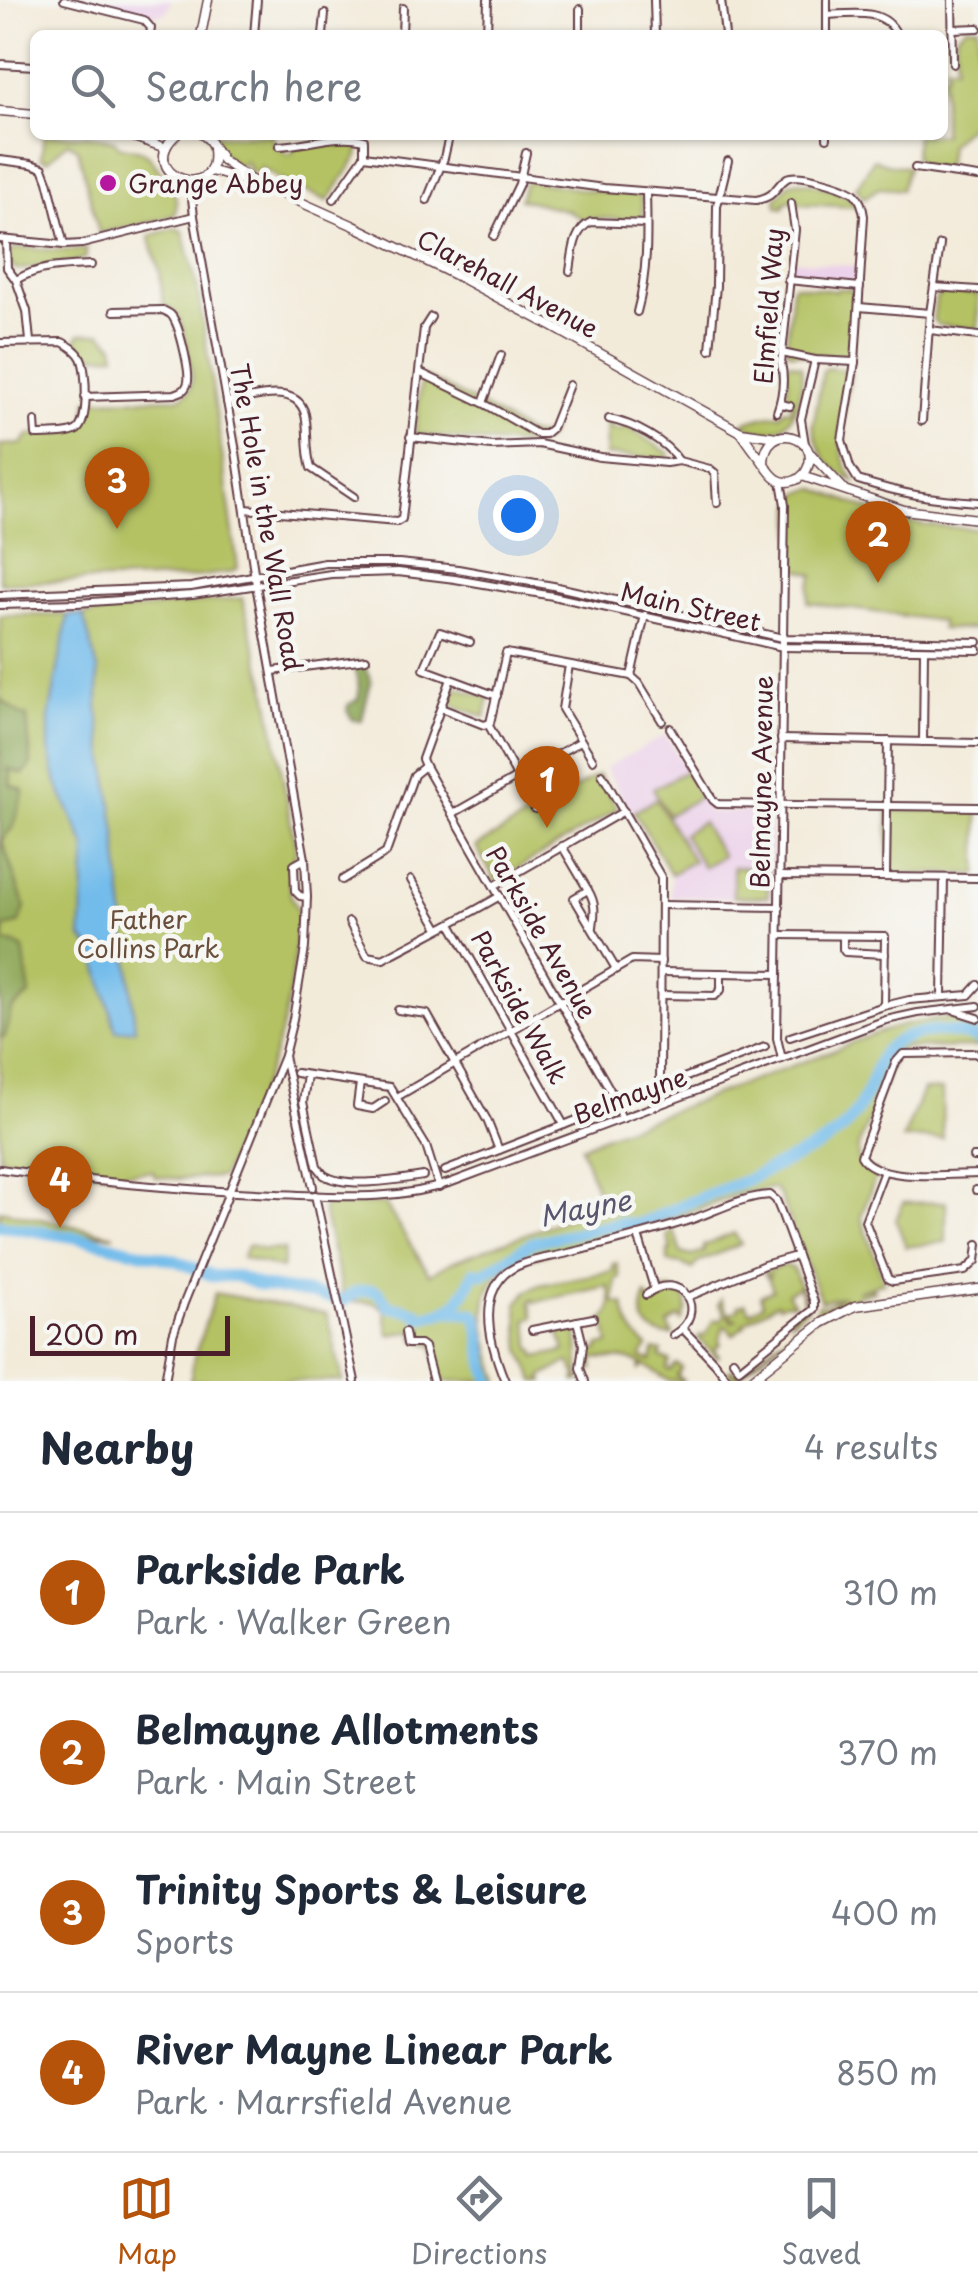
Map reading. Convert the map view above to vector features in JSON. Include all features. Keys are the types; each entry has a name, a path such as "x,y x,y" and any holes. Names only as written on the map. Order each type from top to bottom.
{"main road":[{"path":"202,30 208,0"},
{"path":"0,111 30,114"},
{"path":"143,140 166,148"},
{"path":"172,140 164,156 169,171 182,180 198,180 209,172 214,162 213,149"},
{"name":"Clarehall Avenue","path":"209,140 227,164 251,180 462,278 741,432 782,436"},
{"name":"Clarehall Avenue","path":"209,172 251,180"},
{"name":"Clarehall Avenue","path":"741,432 764,463"},
{"path":"845,490 794,437 782,436 767,446 764,463 768,474 786,481 802,476 904,510 978,519"},
{"path":"802,476 809,465 806,448"},
{"path":"749,1381 822,1323 855,1306 978,1288"}],"street":[{"path":"64,0 144,20 151,30"},
{"path":"255,30 258,0"},
{"path":"487,30 488,0"},
{"path":"654,0 655,30"},
{"path":"721,0 724,30"},
{"path":"827,0 827,30"},
{"path":"952,0 953,64"},
{"path":"402,30 403,8"},
{"path":"580,9 580,30"},
{"path":"323,30 325,14"},
{"path":"826,14 872,14 888,21 894,30"},
{"path":"952,28 978,28"},
{"path":"0,64 30,66"},
{"path":"279,146 288,149 346,140"},
{"path":"334,200 364,156 364,140"},
{"path":"428,200 448,142"},
{"path":"494,236 522,176 526,154"},
{"path":"364,156 646,192 756,200 768,198 786,178 802,176 854,193 864,216 855,362 842,440 845,455 858,480 897,493 978,502"},
{"path":"0,160 43,168 64,245"},
{"path":"710,349 717,206 728,161"},
{"path":"915,168 978,177"},
{"name":"The Hole in the Wall Road","path":"164,1381 190,1287 284,1056 303,956 307,897 305,859 190,181"},
{"path":"331,186 339,190"},
{"path":"637,312 645,284 646,192"},
{"name":"Elmfield Way","path":"790,406 779,408 795,230 791,203"},
{"path":"30,342 27,311 16,280 7,268 3,240 82,244 194,216"},
{"path":"570,271 578,232 583,226 591,222 646,224"},
{"path":"922,421 930,313 940,246"},
{"path":"16,280 36,270 91,265"},
{"path":"788,280 860,286"},
{"path":"934,287 978,290"},
{"path":"859,307 930,313"},
{"path":"85,398 175,394 187,386 189,379 178,327 170,314 163,310 114,311"},
{"path":"244,509 397,522 402,519 424,328 432,317"},
{"path":"929,330 978,336"},
{"path":"0,343 62,342 77,352 84,366 81,426 72,432 36,435 36,421"},
{"path":"782,353 855,362"},
{"path":"483,403 501,355"},
{"path":"806,448 801,419 815,360"},
{"path":"419,372 483,403 530,432 545,434 552,428 570,385"},
{"path":"227,402 282,394 295,398 306,417 310,468 354,498"},
{"path":"609,419 630,424 664,445 679,461"},
{"path":"782,436 801,419"},
{"path":"616,431 620,421"},
{"path":"410,437 492,446 539,444 600,457 679,461 715,473 713,491 717,503"},
{"name":"Belmayne Avenue","path":"782,1059 777,1038 786,481"},
{"name":"Main Street","path":"0,595 197,586 325,562 399,563 569,589 783,642 978,642"},
{"path":"398,572 399,563"},
{"name":"Main Street","path":"0,605 158,598 331,574 398,572 533,592 783,642 978,650"},
{"path":"631,676 645,616"},
{"path":"470,642 438,634 424,669 497,696"},
{"path":"922,742 924,650"},
{"path":"488,724 492,721 506,653 631,676 639,682 662,721"},
{"path":"273,671 366,659"},
{"path":"569,664 562,709 593,760"},
{"path":"342,880 386,853 411,780 425,766 422,759 451,679"},
{"path":"441,708 488,724 534,809"},
{"path":"670,728 718,804 978,807"},
{"path":"781,739 978,742"},
{"path":"886,877 888,741"},
{"path":"452,814 582,742"},
{"name":"Parkside Avenue","path":"425,766 609,1088 622,1119"},
{"path":"602,774 662,877 660,1088"},
{"path":"494,886 624,810"},
{"path":"562,846 594,900 593,929"},
{"path":"780,876 978,878"},
{"path":"942,997 944,878"},
{"path":"411,880 439,928"},
{"path":"588,890 574,898 616,969"},
{"path":"349,922 367,956 383,959 500,896"},
{"path":"662,905 780,907"},
{"name":"Parkside Walk","path":"451,924 564,1125"},
{"path":"779,935 885,936 884,1006"},
{"path":"843,936 845,952 885,954"},
{"path":"398,1098 632,960 661,960"},
{"path":"661,972 778,974"},
{"path":"661,995 715,996 721,990 720,973"},
{"path":"790,1037 909,1000 969,996 978,985"},
{"name":"Belmayne","path":"318,1185 373,1196 439,1187 886,1020 978,1006"},
{"path":"398,1010 428,1014 487,1120 499,1150"},
{"name":"Belmayne","path":"954,1010 978,1018"},
{"path":"630,1098 765,1047"},
{"path":"978,1055 906,1052 899,1057 861,1156 866,1165 893,1174 978,1174"},
{"path":"284,1056 318,1185 355,1381"},
{"path":"296,1074 390,1087 426,1146 439,1187"},
{"path":"306,1075 303,1102 318,1185"},
{"path":"360,1083 357,1106 372,1108 385,1102"},
{"path":"444,1171 604,1110"},
{"path":"0,1169 128,1185 229,1192 423,1176"},
{"path":"884,1171 866,1222 888,1279 965,1271 976,1262 978,1244"},
{"path":"505,1381 493,1348 490,1318 494,1291 502,1276 524,1264 638,1235 770,1194 776,1200 814,1309 739,1369 732,1360"},
{"path":"638,1235 654,1288"},
{"path":"688,1298 764,1265 796,1256"},
{"path":"646,1295 664,1285 673,1286 688,1298 690,1318 673,1334"},
{"path":"532,1330 593,1318"},
{"path":"577,1321 583,1344 580,1368 585,1381"},
{"path":"682,1329 729,1381"},
{"path":"404,1332 407,1344 424,1348 433,1381"}],"shaded area":[{"path":"98,0 171,0 167,12 154,16"},
{"path":"792,260 859,267 857,280 852,283 794,277"},
{"path":"666,735 708,812 770,812 772,899 671,897 671,875 605,768"}],"green space":[{"path":"967,26 978,26 978,117 949,145 946,169 921,165 914,157 916,140 948,140 948,65 956,66 956,35"},
{"path":"43,140 111,140 141,151 174,191 175,215 99,233 78,150 68,142 48,160 41,158"},
{"path":"212,140 274,140 275,148 286,154 292,154 294,147 329,142 346,141 360,146 358,156 328,201 261,167 257,173 247,171 249,165 244,162 240,168"},
{"path":"874,159 908,167 901,190 879,188 864,198 856,188"},
{"path":"530,181 638,194 643,216 639,220 583,220 569,211 520,199 524,184"},
{"path":"800,181 839,192 858,207 798,204 796,199 784,203 784,208 777,207 776,199 790,183"},
{"path":"175,228 183,231 197,286 238,568 189,578 0,583 0,445 21,444 28,435 69,432 86,420 88,400 179,398 190,389 185,338 176,314 163,304 160,273 149,236"},
{"path":"86,249 86,258 16,270 9,263 11,251"},
{"path":"794,285 856,293 851,352 847,357 792,353 786,349"},
{"path":"944,293 978,294 978,329 938,325 933,320 936,298"},
{"path":"101,333 114,345 116,355 86,356 75,342 80,334"},
{"path":"790,362 801,366 802,375 797,403 788,421 782,427 765,431 742,424 791,410 792,402 786,400 785,366"},
{"path":"827,368 851,374 841,443 847,469 855,481 832,466 815,436 813,426 823,371"},
{"path":"424,378 529,434 551,432 547,440 518,444 415,433"},
{"path":"607,421 614,430 626,426 670,454 666,459 605,455"},
{"path":"814,488 886,516 923,525 978,529 978,629 941,629 941,621 808,603 814,575 793,567 793,506 798,494"},
{"name":"Father Collins Park","path":"242,598 267,690 296,850 290,885 298,913 286,1009 256,1101 222,1177 155,1177 153,1171 111,1174 0,1158 0,615 83,615"},
{"path":"356,662 364,665 371,681 362,720 353,720 347,711 348,705 358,699"},
{"path":"456,687 489,698 485,717 450,704"},
{"path":"0,699 27,717 31,763 23,774 8,769 10,785 24,790 13,827 2,840 25,908 19,924 4,927 5,942 23,949 30,995 11,1009 5,1037 0,1038"},
{"path":"686,771 700,797 668,815 653,789"},
{"path":"598,775 618,809 496,881 476,847"},
{"path":"656,799 693,861 671,874 634,812"},
{"path":"888,810 978,811 978,874 889,873"},
{"path":"702,822 722,856 703,867 683,834"},
{"path":"733,867 768,868 768,897 733,897"},
{"path":"951,1018 966,1020 978,1028 978,1047 904,1048 895,1054 858,1147 858,1160 877,1173 861,1217 884,1282 857,1291 874,1291 817,1316 735,1379 728,1372 732,1369 737,1374 815,1313 818,1305 825,1306 844,1296 821,1301 780,1196 773,1188 739,1194 670,1220 511,1263 494,1280 486,1303 489,1344 500,1381 442,1381 433,1345 415,1339 414,1331 389,1335 384,1309 375,1303 344,1301 324,1204 385,1204 429,1274 602,1205 581,1147 880,1032"},
{"path":"923,1090 942,1090 943,1139 903,1139"},
{"path":"946,1202 946,1242 906,1247 896,1220 903,1203"},
{"path":"0,1210 114,1235 0,1222"},
{"path":"674,1230 681,1253 692,1256 704,1252 703,1246 734,1233 741,1244 699,1262 693,1269 668,1262 671,1250 667,1235"},
{"path":"250,1245 263,1250 284,1249 282,1269 242,1258"},
{"path":"617,1263 620,1278 616,1279 614,1303 624,1304 631,1328 648,1347 641,1357 651,1361 654,1350 662,1351 660,1357 670,1361 667,1369 670,1371 677,1364 682,1368 677,1375 683,1381 669,1381 644,1365 639,1371 641,1363 624,1359 594,1358 593,1369 588,1369 589,1351 609,1344 602,1321 611,1305 608,1286 530,1301 534,1317 527,1319 536,1357 565,1351 559,1331 576,1329 581,1381 575,1381 577,1375 569,1362 542,1377 544,1381 535,1381 521,1350 517,1304 526,1292 539,1285 613,1271 613,1264"},
{"path":"784,1265 793,1268 807,1308 790,1321 793,1312 805,1306 799,1287 787,1293 794,1304 777,1303 744,1323 733,1335 724,1326 721,1344 714,1349 717,1358 698,1338 704,1337 714,1319 720,1321 724,1316 718,1305 721,1299 732,1322 737,1319 731,1318 730,1313 738,1306 745,1303 750,1312 763,1304 760,1296 773,1290 770,1275 764,1272"},
{"path":"662,1291 681,1293 687,1309 682,1321 679,1317 668,1325 673,1335 656,1333 643,1318 646,1295 653,1304 665,1296"},
{"path":"215,1293 327,1314 343,1381 190,1381"}],"water":[{"path":"68,615 83,615 98,670 98,711 116,833 135,1029 116,1031 93,950 81,937 86,847 57,783 49,749 49,718"}],"waterway":[{"name":"Mayne","path":"0,1225 85,1239 177,1261 213,1276 236,1276 261,1286 344,1301 360,1291 375,1291 388,1306 417,1312 420,1318 454,1305 474,1272 483,1274 533,1242 620,1223 635,1225 743,1182 820,1144 850,1121 881,1056 902,1039 940,1032 978,1039"},
{"path":"446,1311 473,1313 478,1319 491,1381"}],"place":[{"name":"Grange Abbey","path":"108,183"},
{"name":"Trinity Sports & Leisure","path":"117,529"},
{"name":"Belmayne Allotments","path":"878,583"},
{"name":"Parkside Park","path":"547,828"},
{"name":"River Mayne Linear Park","path":"60,1228"}]}
